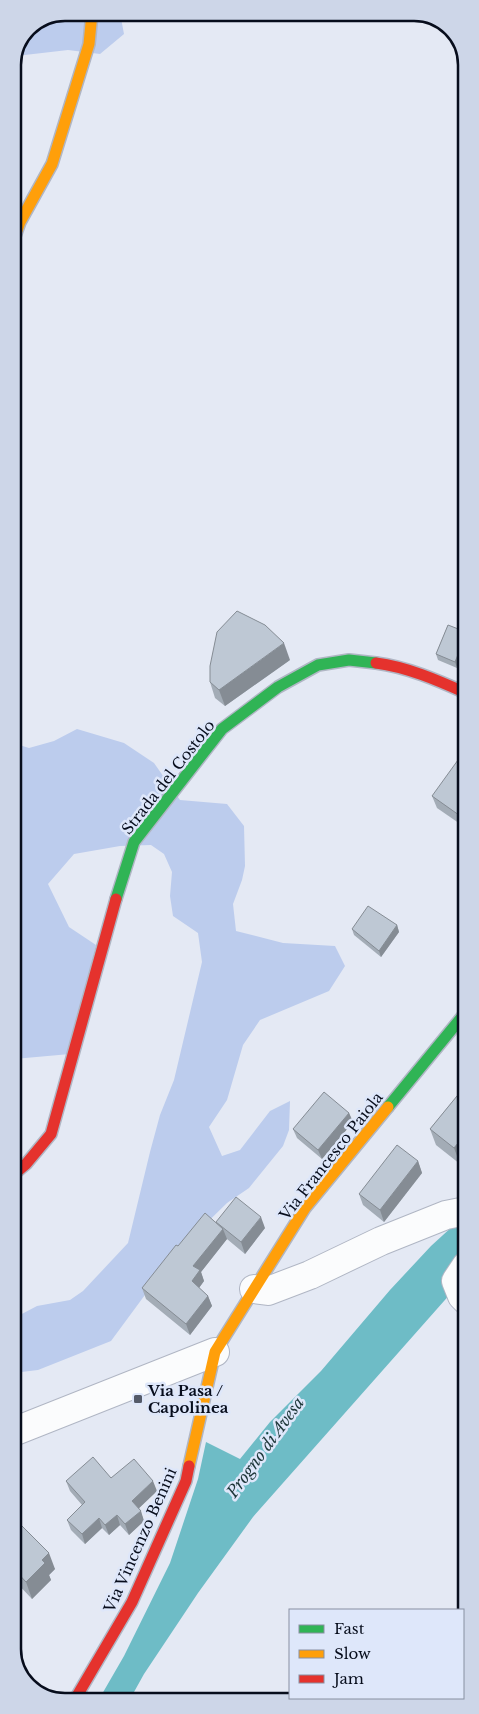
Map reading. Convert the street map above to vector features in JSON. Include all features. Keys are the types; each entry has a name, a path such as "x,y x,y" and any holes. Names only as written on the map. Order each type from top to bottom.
{"street":[{"path":"21,220 52,164 89,44 91,21"},
{"name":"Strada del Costolo","path":"21,1168 51,1134 108,926 134,842 222,729 250,706 278,687 318,665 349,660 389,665 438,680 458,689"},
{"name":"Via Francesco Paiola","path":"215,1352 305,1208 458,1022"},
{"path":"254,1289 268,1291 310,1275 381,1241 446,1215 458,1213"},
{"path":"21,1429 215,1352"},
{"name":"Via Vincenzo Benini","path":"79,1693 132,1602 186,1481 215,1352"}],"shaded area":[{"path":"122,21 124,34 100,54 68,50 22,55 34,34 56,22"},
{"path":"77,729 124,743 154,763 180,800 227,804 244,826 245,866 233,904 236,931 283,943 335,946 345,966 329,991 260,1020 243,1045 227,1100 209,1127 222,1156 240,1150 270,1111 290,1101 289,1130 283,1146 249,1188 227,1203 183,1246 111,1341 38,1370 21,1372 21,1314 37,1306 70,1300 83,1291 128,1243 160,1115 174,1080 202,962 198,933 173,916 170,896 172,872 164,854 151,845 120,846 74,854 48,884 69,927 96,945 70,1054 21,1058 21,746 29,748 54,741"}],"water":[{"name":"Progno di Avesa","path":"458,1221 458,1286 253,1517 198,1593 133,1693 103,1693 124,1656 170,1563 198,1479 206,1442 240,1459 270,1422 321,1371 390,1290 431,1246"}],"building":[{"path":"237,611 265,625 284,643 219,690 210,682 210,666 217,632"},
{"path":"448,625 458,629 458,655 455,662 436,654"},
{"path":"458,760 458,814 432,796"},
{"path":"368,906 397,925 379,951 352,929"},
{"path":"324,1092 349,1113 318,1150 293,1129"},
{"path":"458,1095 458,1143 454,1148 430,1129"},
{"path":"397,1145 418,1161 380,1210 359,1194"},
{"path":"236,1197 261,1217 241,1242 216,1222"},
{"path":"205,1213 223,1229 193,1266 200,1270 192,1281 208,1296 186,1324 142,1288 176,1245 178,1246"},
{"path":"93,1457 111,1478 134,1459 153,1481 132,1501 141,1511 125,1524 117,1515 105,1525 99,1518 82,1534 67,1520 85,1502 66,1481"},
{"path":"21,1525 49,1553 42,1560 45,1563 26,1582 21,1577"}],"traffic: fast":[{"path":"116,899 134,842 222,729 278,687 318,665 349,660 376,663"},
{"path":"388,1107 458,1022"}],"traffic: slow":[{"path":"21,220 52,164 89,44 91,21"},
{"path":"189,1466 215,1352 305,1208 388,1107"}],"traffic: jam":[{"path":"376,663 410,671 458,690"},
{"path":"21,1168 51,1134 116,899"},
{"path":"79,1693 132,1602 186,1481 189,1466"}],"place":[{"name":"Via Pasa / Capolinea","path":"138,1399"}]}
